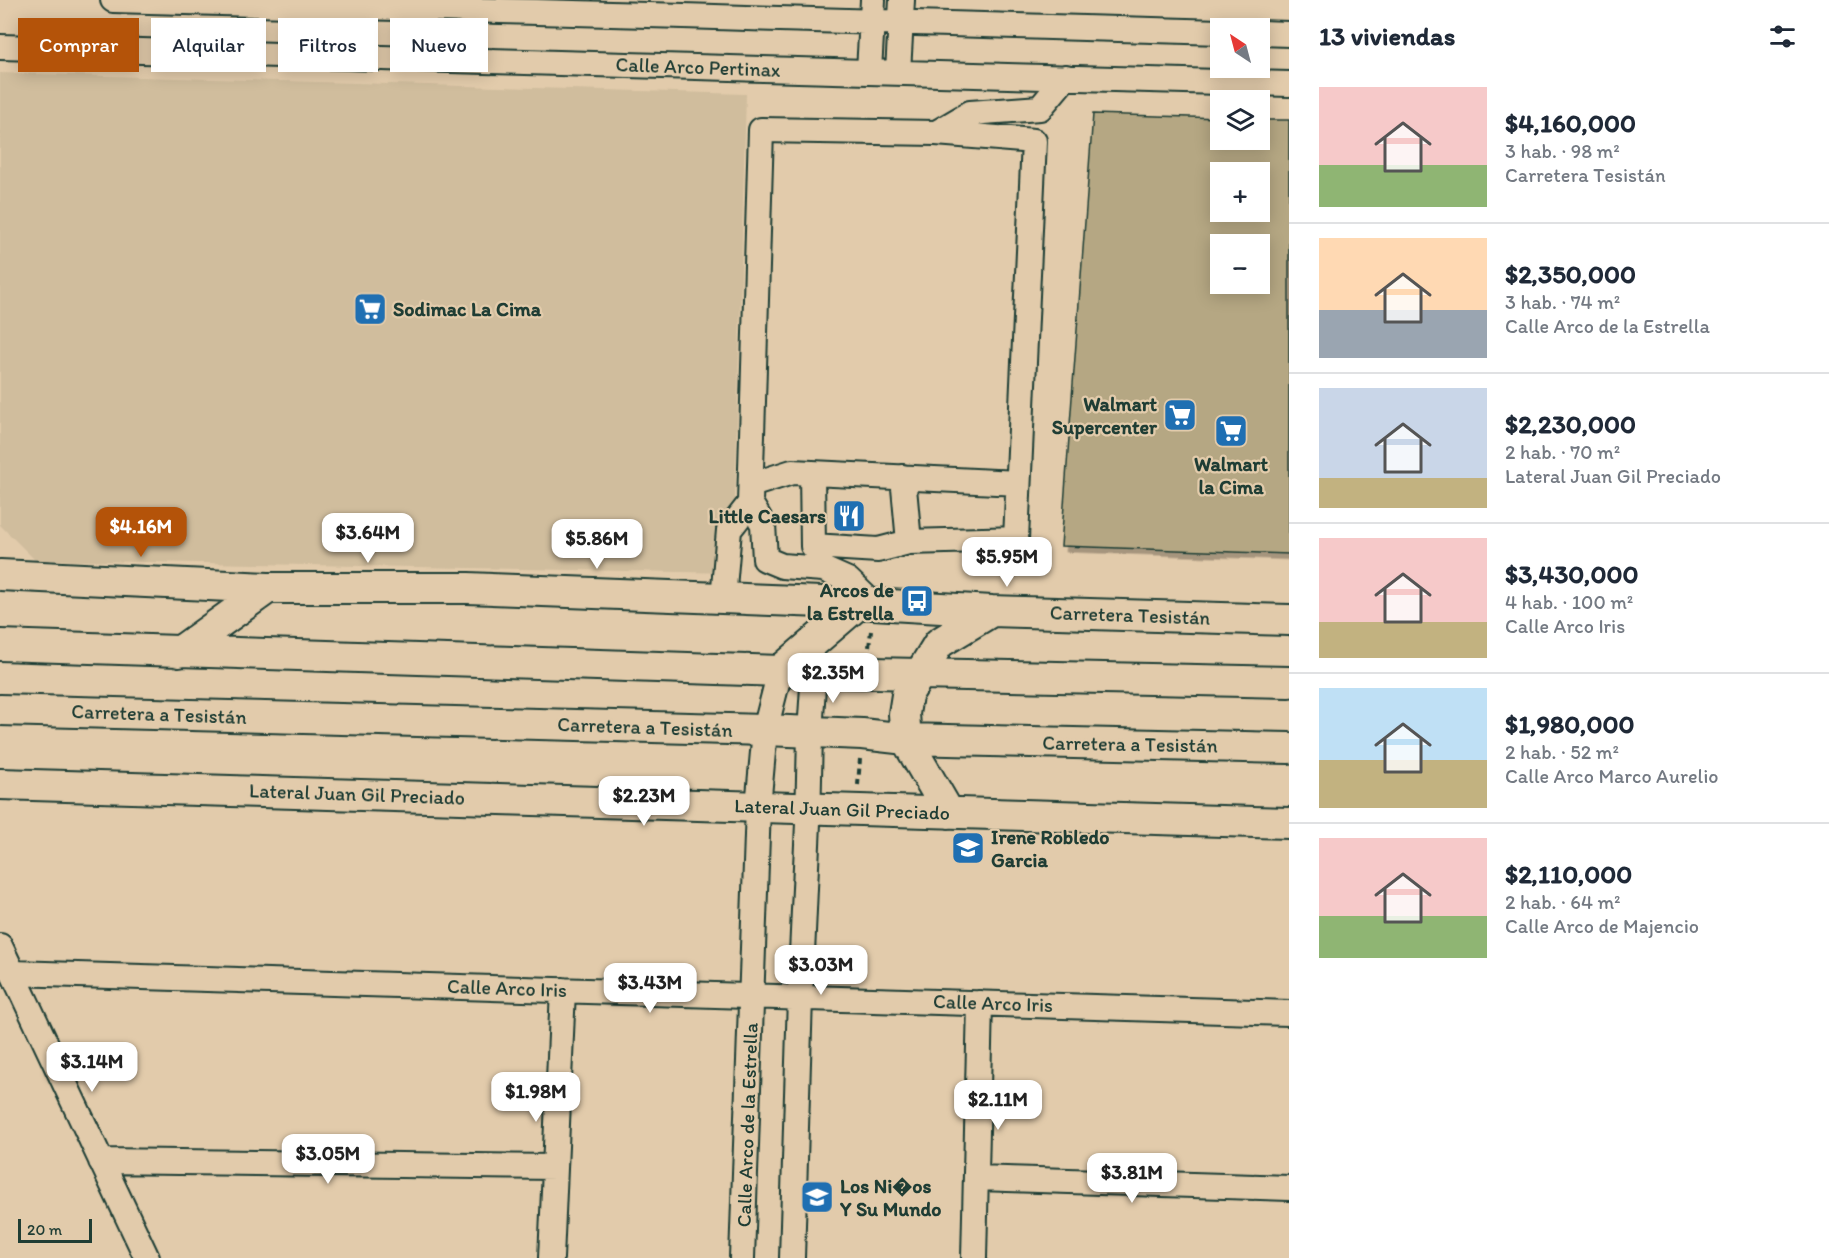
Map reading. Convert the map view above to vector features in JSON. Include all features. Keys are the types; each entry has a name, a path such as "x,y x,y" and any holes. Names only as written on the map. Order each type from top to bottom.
{"main road":[{"name":"Carretera Tesistán","path":"4,573 268,588 468,588 992,611 1289,620"},
{"path":"178,652 268,588"},
{"path":"780,671 866,604"},
{"path":"949,813 906,738 904,714 907,695 939,643 992,611"},
{"path":"0,636 41,646"},
{"path":"0,645 780,671 1289,682"},
{"name":"Carretera a Tesistán","path":"0,710 765,730 906,738 1289,748"},
{"name":"Lateral Juan Gil Preciado","path":"0,784 1289,823"}],"street":[{"path":"113,0 715,18 873,10 1210,31"},
{"path":"869,71 873,10"},
{"path":"898,72 901,11"},
{"path":"1270,33 1289,34"},
{"name":"Calle Arco Pertinax","path":"0,47 1289,84"},
{"path":"936,133 970,114 1040,108 1066,77"},
{"path":"812,473 813,546 878,550 909,542 1016,539 1034,141 936,133 761,130 750,494 763,524 765,559 782,566 823,569 848,580 866,604"},
{"path":"723,598 729,530 750,494 792,472 1018,483"},
{"path":"903,477 909,542"},
{"name":"Calle Arco de la Estrella","path":"742,1258 758,807 765,730 780,671"},
{"path":"792,1258 807,808 814,671"},
{"path":"0,946 147,1258"},
{"name":"Calle Arco Iris","path":"13,973 1289,1012"},
{"path":"551,1258 563,990"},
{"path":"974,1258 980,1003"},
{"path":"101,1161 555,1167"},
{"path":"976,1178 1289,1188"}],"shaded area":[{"name":"Sodimac La Cima","path":"0,73 746,94 733,573 35,560 0,525"}],"building":[{"name":"Walmart Supercenter","path":"1093,114 1210,118 1210,150 1270,150 1270,120 1289,120 1289,554 1061,546"}],"place":[{"name":"Sodimac La Cima","path":"370,309"},
{"name":"Walmart Supercenter","path":"1180,415"},
{"name":"Walmart la Cima","path":"1231,431"},
{"name":"Little Caesars","path":"849,516"},
{"name":"Arcos de la Estrella","path":"917,601"},
{"name":"Irene Robledo Garcia","path":"968,848"},
{"name":"Los Ni�os Y Su Mundo","path":"817,1197"}]}
